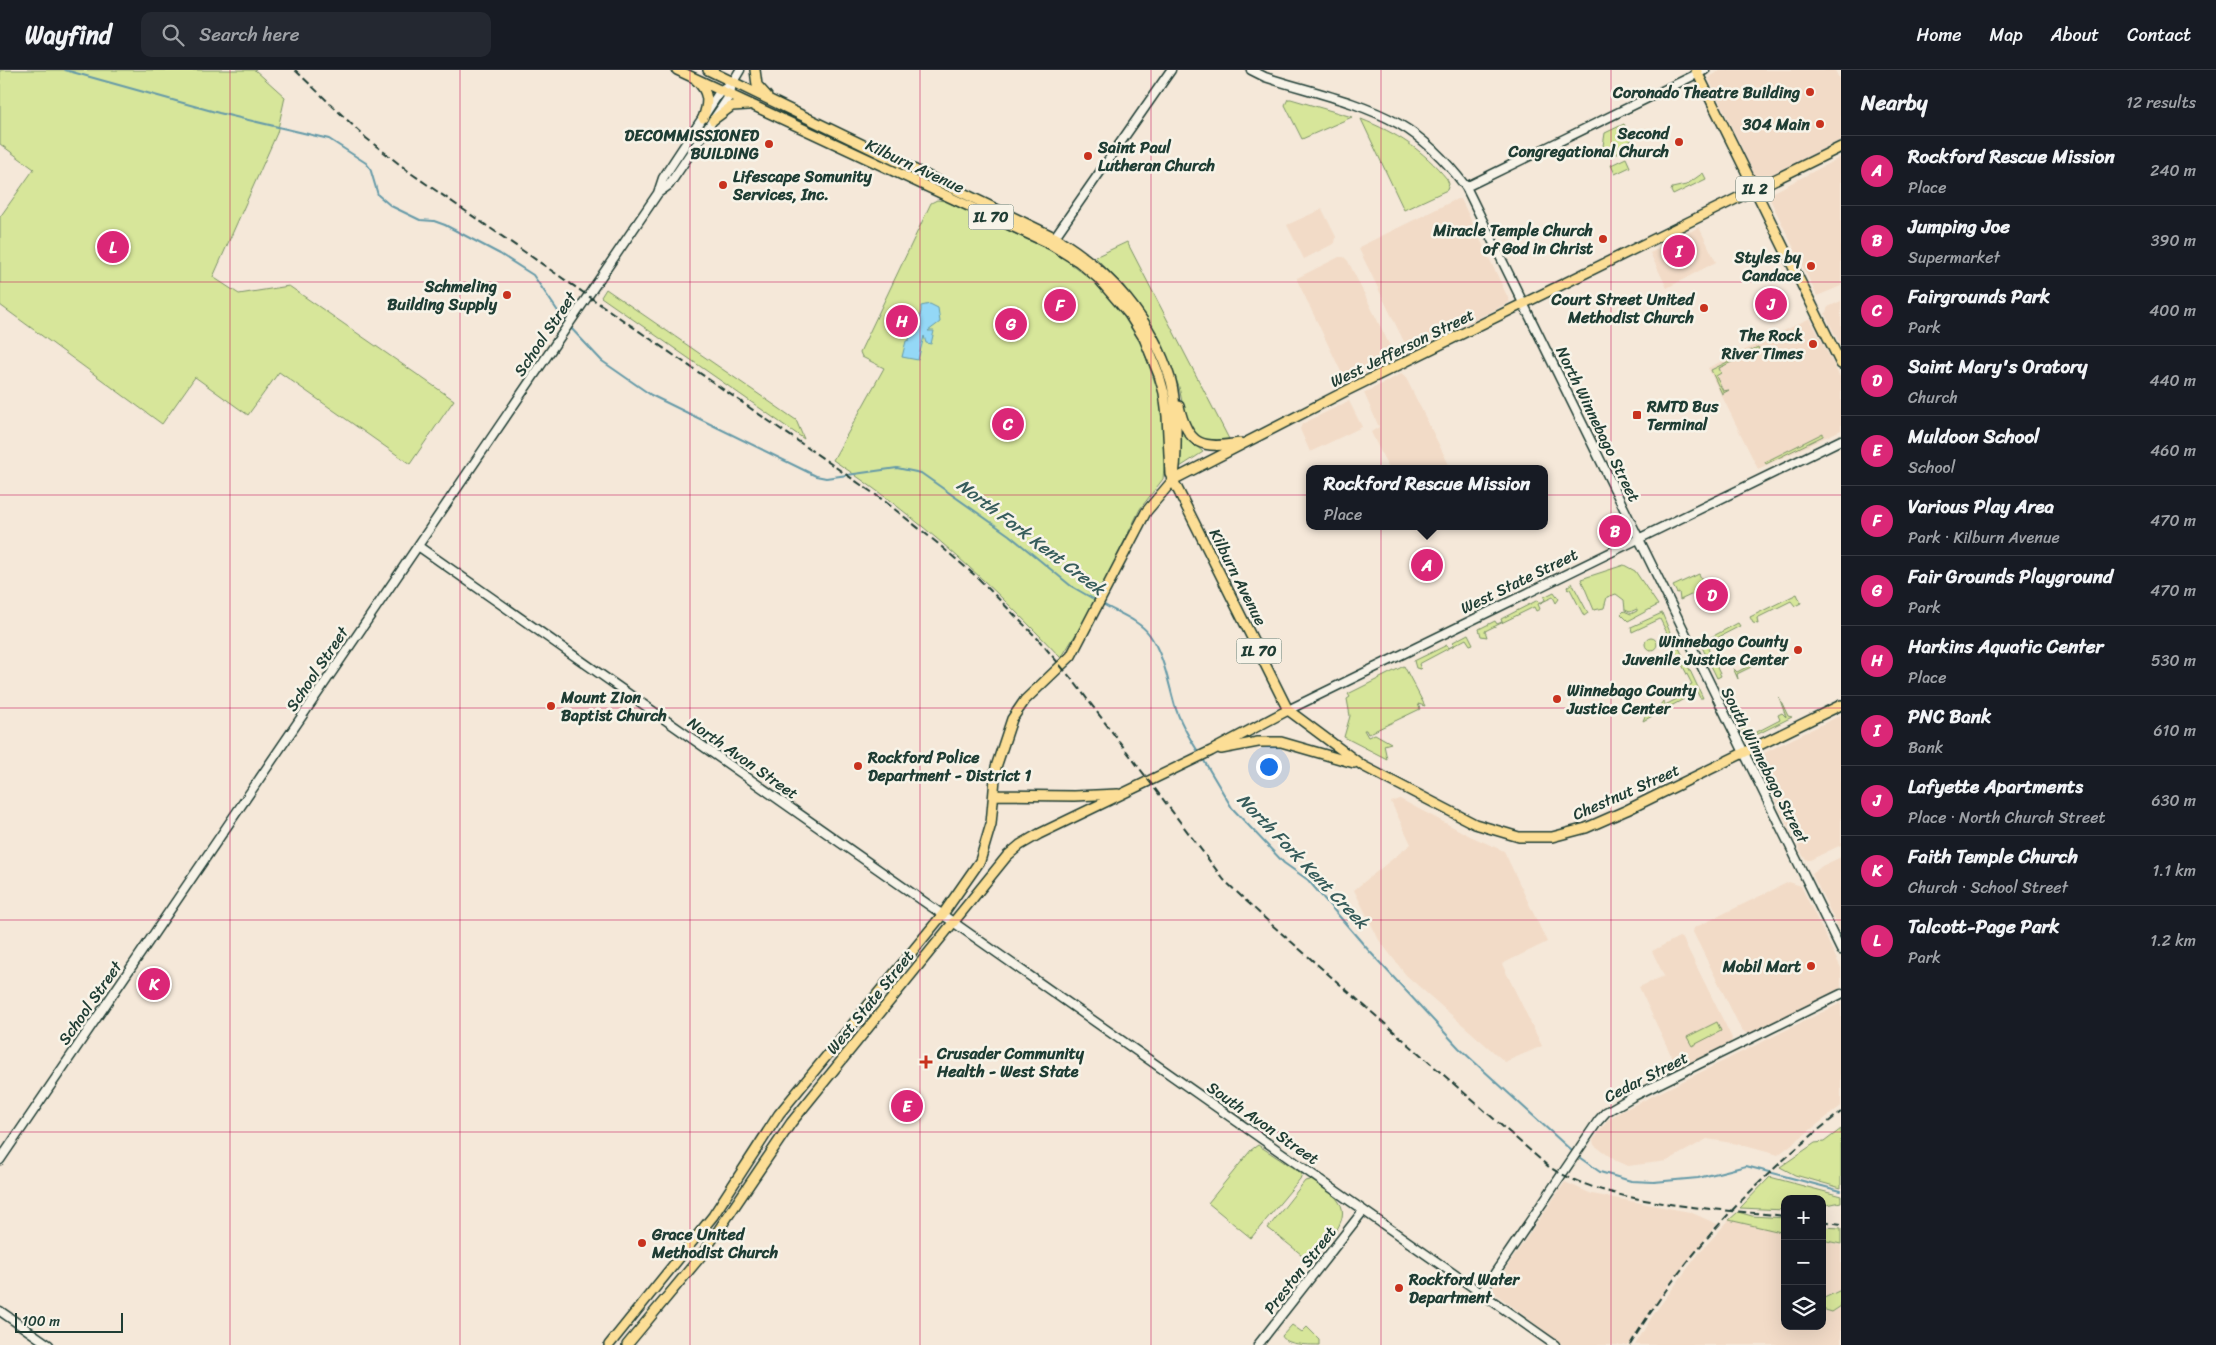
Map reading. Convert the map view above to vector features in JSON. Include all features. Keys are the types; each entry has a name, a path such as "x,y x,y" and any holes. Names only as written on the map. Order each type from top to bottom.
{"main road":[{"name":"Kilburn Avenue","path":"677,70 1052,241 1098,278 1129,314 1144,338 1164,393 1167,416 1168,463 1173,480 1288,710 1363,766 1417,792"},
{"name":"Kilburn Avenue","path":"708,70 1090,260 1130,302 1157,345 1172,383 1176,438 1176,470 1173,480"},
{"path":"721,90 733,82 740,70"},
{"path":"755,70 757,85 773,101"},
{"path":"1052,241 1171,70"},
{"name":"North Winnebago Street","path":"1251,70 1264,77 1353,105 1399,124 1438,155 1466,187 1525,304 1637,539"},
{"path":"1466,187 1700,71"},
{"name":"IL 2","path":"1700,71 1841,364"},
{"path":"692,77 707,94 708,103 703,118"},
{"name":"School Street","path":"658,193 669,184 730,95 733,82"},
{"name":"School Street","path":"0,1160 176,905 658,193 664,178 721,90"},
{"path":"713,120 732,106 755,107"},
{"name":"West Jefferson Street","path":"995,795 996,767 1012,719 1026,700 1062,667 1071,656 1146,512 1173,480 1841,148"},
{"path":"1172,383 1186,431 1192,438 1204,445 1216,446 1250,441"},
{"name":"West State Street","path":"627,1345 700,1256 791,1123 1007,856 1020,845 1207,753 1288,710 1841,440"},
{"name":"South Winnebago Street","path":"1637,539 1841,950"},
{"name":"North Avon Street","path":"418,546 802,817 955,922"},
{"name":"Chestnut Street","path":"1417,792 1475,824 1519,837 1552,837 1586,828 1743,755 1841,706"},
{"path":"1207,753 1258,742 1281,742 1363,766"},
{"path":"995,795 1074,796 1121,794"},
{"name":"West State Street","path":"609,1345 714,1216 779,1114 943,914 980,861 991,824 995,795"},
{"name":"South Avon Street","path":"955,922 1555,1345"},
{"name":"Cedar Street","path":"1482,1292 1584,1141 1606,1112 1632,1097 1841,994"},
{"name":"Preston Street","path":"1258,1345 1363,1211"},
{"path":"0,1311 49,1345"}],"shaded area":[{"path":"1721,70 1835,70 1841,83 1841,140 1762,179 1756,178 1709,79 1710,76"},
{"path":"1841,157 1841,286 1817,296 1768,195"},
{"path":"1457,199 1461,199 1510,302 1415,350 1408,350 1359,249 1361,246"},
{"path":"1322,209 1336,237 1335,243 1304,259 1287,225"},
{"path":"1699,227 1716,262 1667,288 1650,253"},
{"path":"1339,257 1344,257 1348,261 1394,354 1390,362 1348,383 1297,280 1297,278"},
{"path":"1841,301 1841,347 1825,314 1828,307"},
{"path":"1810,318 1841,379 1841,430 1758,469 1708,368"},
{"path":"1401,374 1405,376 1449,465 1387,465 1371,432 1379,427 1364,393"},
{"path":"1349,401 1362,427 1310,452 1300,429 1302,424"},
{"path":"1841,715 1841,845 1807,860 1803,856 1756,757"},
{"path":"1400,799 1470,836 1504,851 1547,942 1502,964 1542,1046 1505,1062 1406,975 1379,940 1354,890 1411,844 1391,802"},
{"path":"1841,857 1841,933 1812,874 1822,866"},
{"path":"1789,882 1801,886 1841,968 1841,988 1751,1034 1746,1033 1741,1029 1693,932 1694,928"},
{"path":"1679,937 1683,939 1732,1038 1731,1044 1678,1070 1639,987 1664,976 1652,951"},
{"path":"1841,1003 1841,1106 1778,1155 1738,1144 1707,1139 1667,1161 1628,1166 1616,1161 1594,1145 1593,1140 1608,1120 1618,1113"},
{"path":"1565,1182 1592,1194 1690,1212 1717,1224 1668,1285 1629,1345 1563,1345 1493,1292 1493,1287"},
{"path":"1729,1220 1781,1232 1781,1330 1826,1330 1826,1310 1832,1312 1841,1306 1841,1345 1635,1345 1653,1315 1699,1253"},
{"path":"1826,1241 1841,1245 1841,1290 1826,1297"}],"green space":[{"path":"0,70 255,70 285,97 277,133 213,277 239,294 289,286 454,400 410,464 279,372 248,415 195,377 162,424 0,305 0,217 34,169 0,144"},
{"path":"1288,99 1352,117 1302,139 1285,105"},
{"path":"1361,119 1398,136 1419,151 1447,179 1449,184 1447,190 1404,210"},
{"path":"1624,124 1632,140 1619,147 1621,151 1614,155 1612,151 1607,154 1603,146 1605,133"},
{"path":"1626,158 1630,167 1615,174 1611,165"},
{"path":"1703,173 1706,179 1673,195 1672,188 1686,185"},
{"path":"937,200 945,201 1058,254 1092,280 1117,306 1141,344 1160,396 1165,453 1163,479 1140,509 1089,613 1061,658 981,578 925,528 833,460 884,368 862,357 860,352 931,203"},
{"path":"1127,242 1229,439 1218,442 1203,441 1187,426 1179,387 1161,341 1123,285 1095,257"},
{"path":"606,289 796,420 804,439 601,297"},
{"path":"1758,347 1759,349 1719,368 1721,373 1716,376 1723,391 1729,390 1722,394 1711,370"},
{"path":"1178,413 1185,436 1203,452 1180,467"},
{"path":"1823,433 1823,436 1766,464 1765,462"},
{"path":"1624,565 1635,571 1658,605 1628,621 1621,614 1624,611 1631,614 1637,611 1637,609 1630,612 1625,610 1624,600 1616,594 1607,597 1604,608 1594,610 1581,579"},
{"path":"1699,574 1706,588 1680,600 1679,592 1677,593 1673,586"},
{"path":"1572,583 1588,613 1584,616 1570,589 1568,590 1567,587"},
{"path":"1554,592 1559,599 1556,603 1553,597 1538,604 1540,609 1536,611 1534,607 1485,631 1487,637 1481,636 1479,629 1495,621 1497,624 1502,622 1501,619 1538,600 1540,603 1545,600 1544,597"},
{"path":"1797,594 1801,603 1795,606 1791,601 1757,618 1758,624 1753,623 1750,617"},
{"path":"1662,613 1672,637 1664,639 1668,635 1660,619 1632,632 1631,627"},
{"path":"1738,623 1740,626 1711,641 1713,646 1708,649 1721,676 1717,678 1700,643"},
{"path":"1468,634 1473,644 1470,645 1466,639 1419,664 1421,669 1416,668 1414,661 1447,645 1449,648 1454,645 1453,642"},
{"path":"1651,638 1657,644 1651,650 1645,644"},
{"path":"1679,648 1684,658 1681,660 1684,665 1687,664 1703,698 1700,698 1697,692 1643,721 1645,716 1658,708 1663,701 1665,705 1689,693 1686,687 1692,684 1676,653 1671,654 1672,651"},
{"path":"1760,655 1765,666 1761,662 1737,674 1738,679 1733,668 1737,672 1760,660"},
{"path":"1404,666 1425,706 1418,704 1420,709 1368,734 1364,730 1368,737 1375,734 1391,743 1384,745 1387,759 1344,737 1350,716 1347,699 1350,697 1348,694"},
{"path":"1730,697 1746,731 1743,732 1728,699"},
{"path":"1779,697 1788,716 1792,717 1754,736 1753,734 1780,720 1778,715 1782,713 1786,717"},
{"path":"1717,1022 1721,1031 1692,1046 1687,1037"},
{"path":"1841,1129 1841,1188 1795,1175 1780,1167 1815,1143 1824,1142"},
{"path":"1258,1145 1302,1174 1300,1179 1251,1238 1208,1203 1251,1150"},
{"path":"1770,1177 1841,1196 1841,1202 1826,1205 1826,1195 1781,1195 1781,1210 1740,1208"},
{"path":"1311,1180 1333,1195 1339,1202 1342,1209 1342,1217 1334,1234 1311,1262 1268,1228 1305,1181"},
{"path":"1738,1212 1752,1216 1781,1218 1781,1232 1729,1220"},
{"path":"1826,1227 1841,1228 1841,1244 1826,1241"},
{"path":"1841,1290 1841,1306 1832,1312 1826,1310 1826,1297"},
{"path":"1292,1325 1302,1332 1307,1327 1319,1339 1319,1345 1298,1344 1284,1339 1282,1336"}],"water":[{"path":"930,304 938,308 940,322 928,331 934,331 931,344 926,343 924,336 918,360 902,357 906,341 909,340 919,319 921,306"}],"waterway":[{"name":"North Fork Kent Creek","path":"65,70 219,113 329,139 366,163 370,168 378,195 391,206 420,220 434,221 445,225 500,254 533,275 566,323"},
{"name":"North Fork Kent Creek","path":"569,326 602,361 651,395 816,476 826,478 897,468 921,473 1009,535 1071,586 1097,601"},
{"name":"North Fork Kent Creek","path":"1101,603 1133,620 1149,634 1162,660 1180,719 1199,753"},
{"name":"North Fork Kent Creek","path":"1203,759 1232,808 1284,863 1308,880 1370,952 1459,1048 1573,1152"},
{"name":"North Fork Kent Creek","path":"1576,1155 1600,1172 1631,1181 1654,1182 1698,1178 1746,1166 1841,1191"}],"railway":[{"path":"295,70 366,138 412,174 883,500 978,578 1038,639 1075,683 1224,880 1272,925 1549,1167 1574,1180 1632,1198 1695,1207 1781,1216"},
{"path":"1630,1345 1674,1279 1725,1218 1781,1163 1841,1112"},
{"path":"1826,1222 1841,1224"}],"place":[{"name":"Coronado Theatre Building","path":"1810,92"},
{"name":"304 Main","path":"1820,124"},
{"name":"Second Congregational Church","path":"1679,142"},
{"name":"DECOMMISSIONED BUILDING","path":"769,144"},
{"name":"Saint Paul Lutheran Church","path":"1088,156"},
{"name":"Lifescape Somunity Services, Inc.","path":"723,185"},
{"name":"Miracle Temple Church of God in Christ","path":"1603,239"},
{"name":"Talcott-Page Park","path":"113,247"},
{"name":"PNC Bank","path":"1679,251"},
{"name":"Styles by Candace","path":"1811,266"},
{"name":"Schmeling Building Supply","path":"507,295"},
{"name":"Lafyette Apartments","path":"1771,304"},
{"name":"Various Play Area","path":"1060,305"},
{"name":"Court Street United Methodist Church","path":"1704,308"},
{"name":"Harkins Aquatic Center","path":"902,321"},
{"name":"Fair Grounds Playground","path":"1011,324"},
{"name":"The Rock River Times","path":"1813,344"},
{"name":"RMTD Bus Terminal","path":"1637,415"},
{"name":"Fairgrounds Park","path":"1008,424"},
{"name":"Jumping Joe","path":"1615,531"},
{"name":"Rockford Rescue Mission","path":"1427,565"},
{"name":"Saint Mary's Oratory","path":"1712,595"},
{"name":"Winnebago County Juvenile Justice Center","path":"1798,650"},
{"name":"Winnebago County Justice Center","path":"1557,699"},
{"name":"Mount Zion Baptist Church","path":"551,706"},
{"name":"Rockford Police Department - District 1","path":"858,766"},
{"name":"Mobil Mart","path":"1811,966"},
{"name":"Faith Temple Church","path":"154,984"},
{"name":"Crusader Community Health - West State","path":"926,1062"},
{"name":"Muldoon School","path":"907,1106"},
{"name":"Grace United Methodist Church","path":"642,1243"},
{"name":"Rockford Water Department","path":"1399,1288"}]}
